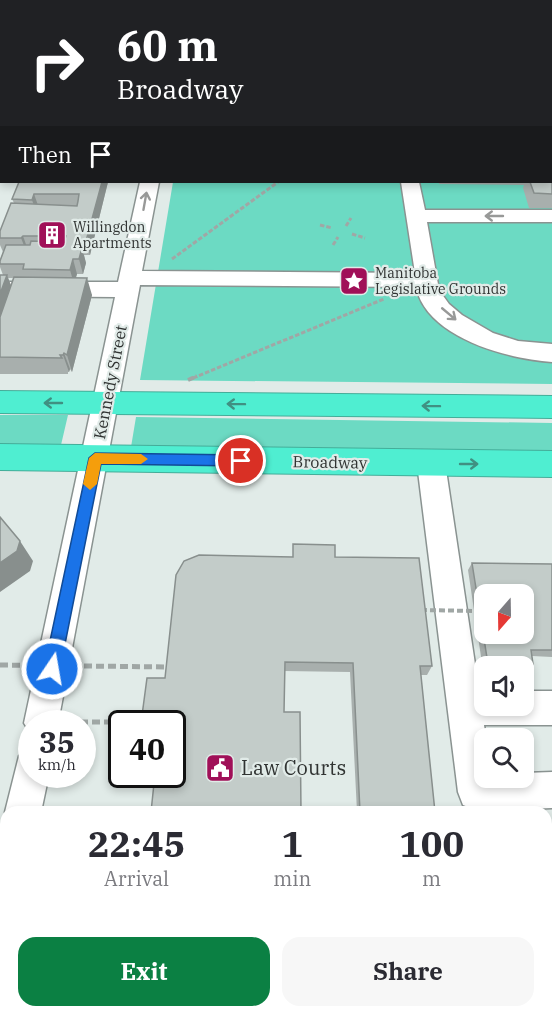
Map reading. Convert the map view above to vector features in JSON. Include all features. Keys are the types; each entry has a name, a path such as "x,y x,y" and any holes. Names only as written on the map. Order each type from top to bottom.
{"highway":[{"path":"0,402 552,407"},
{"name":"Broadway","path":"0,458 552,464"}],"street":[{"name":"Kennedy Street","path":"44,710 149,183"},
{"path":"410,183 429,294 446,313 469,330 499,345 533,353 552,353"},
{"path":"416,216 552,216"},
{"path":"0,289 130,284 427,280"},
{"path":"431,464 476,792 507,801 552,790"},
{"path":"465,708 552,708"},
{"path":"24,806 28,788"}],"path":[{"path":"163,265 277,183"},
{"path":"346,226 351,218"},
{"path":"320,225 332,228"},
{"path":"352,234 365,238"},
{"path":"333,245 338,237"},
{"path":"179,383 427,280"},
{"path":"420,610 474,611"},
{"path":"0,665 171,667"}],"green space":[{"name":"Manitoba Legislative Grounds","path":"173,183 552,183 552,384 140,380"},
{"path":"0,415 68,415 61,445 0,445"},
{"path":"136,417 552,423 552,451 131,447"}],"building":[{"path":"19,183 102,183 86,241 78,241 76,248 82,248 79,259 73,259 70,270 23,269 24,264 0,264 6,245 30,245 31,241 64,242 66,236 0,238 0,231 11,203 77,206 79,194 34,194 32,200 12,199"},
{"path":"530,183 552,183 552,194 534,193"},
{"path":"0,275 7,275 0,294"},
{"path":"14,277 87,278 67,355 64,353 60,355 62,358 0,357 0,317"},
{"path":"0,517 20,541 17,551 0,563"},
{"path":"293,544 335,545 335,557 419,558 432,666 420,666 434,806 360,806 353,663 285,662 284,712 300,712 301,806 152,806 154,788 186,788 186,710 143,710 147,678 165,678 176,575 184,561 199,555 293,557"},
{"path":"472,563 552,564 552,650 531,650 532,656 487,656 485,644 534,644 534,584 475,584"}],"slow traffic":[{"path":"90,484 95,458 141,459"}],"place":[{"name":"Willingdon Apartments","path":"52,235"},
{"name":"Manitoba Legislative Grounds","path":"354,281"},
{"name":"Law Courts","path":"220,768"}],"route":[{"path":"52,669 95,458 241,461"}]}
